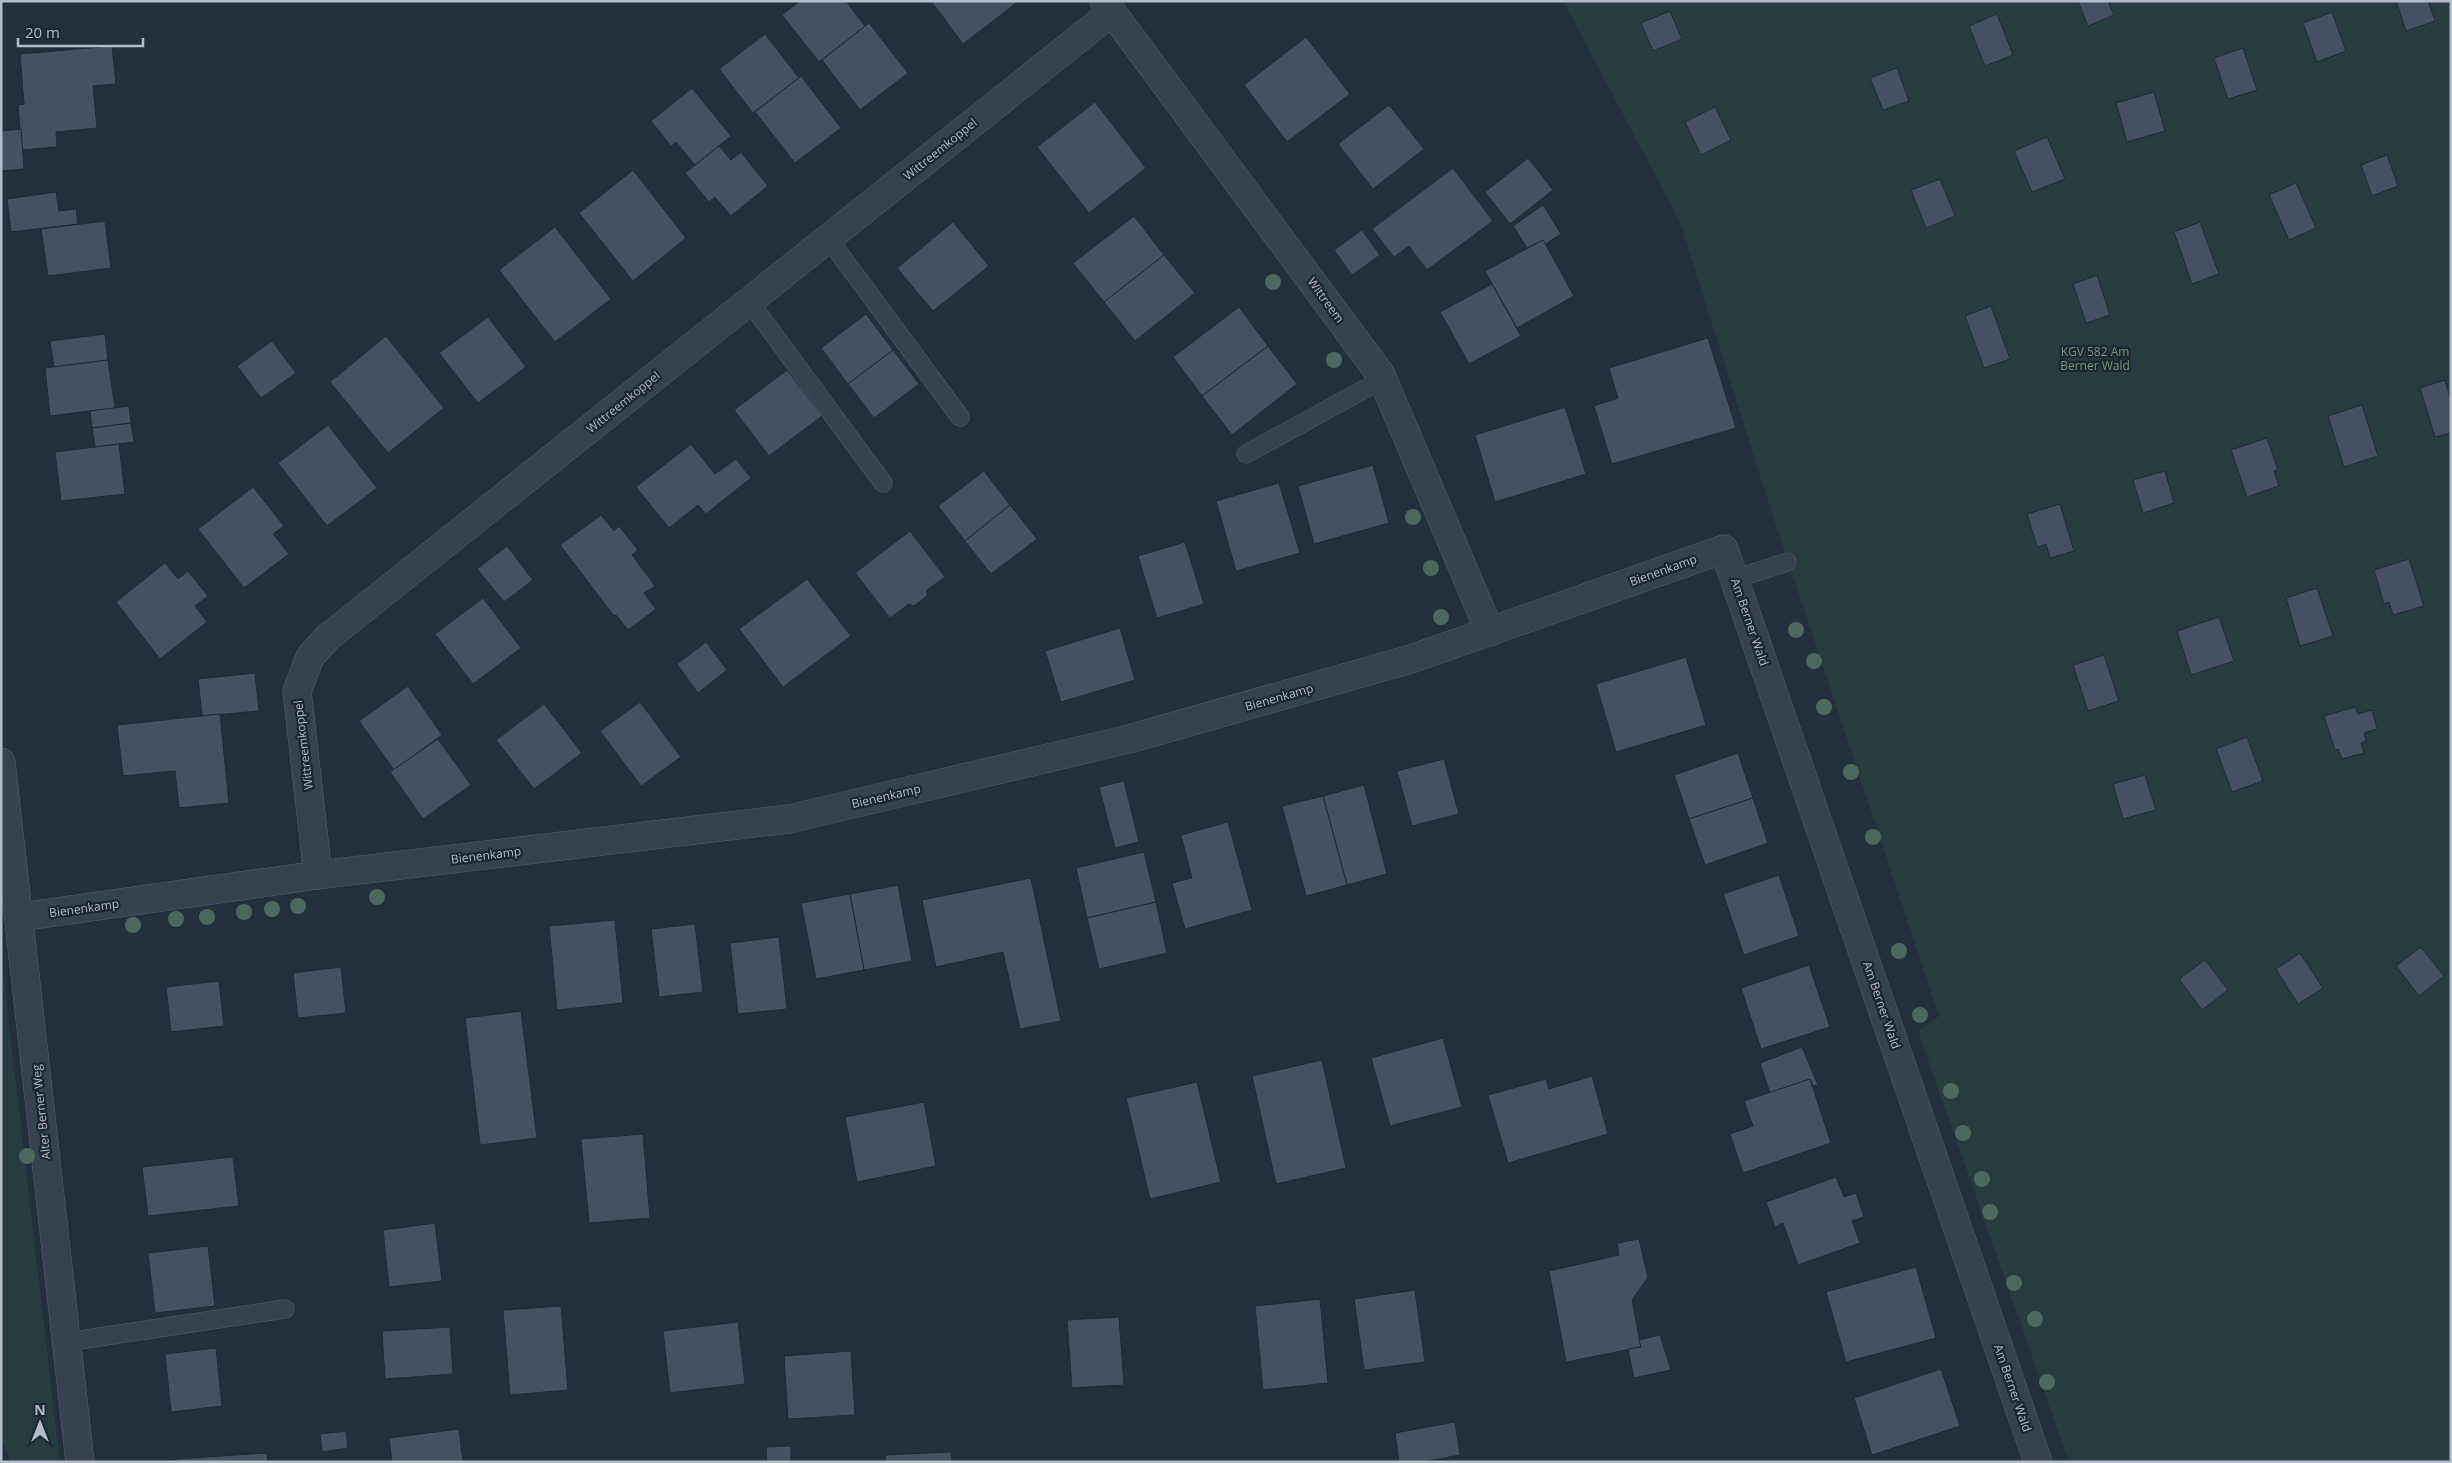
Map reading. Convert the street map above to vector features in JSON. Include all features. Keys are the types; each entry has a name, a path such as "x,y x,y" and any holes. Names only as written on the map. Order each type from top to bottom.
{"street":[{"name":"Wittreemkoppel","path":"318,875 297,691 310,656 327,638 828,238 1108,6"},
{"name":"Wittreem","path":"1108,6 1383,379 1490,632"},
{"name":"Bienenkamp","path":"20,917 318,875 789,819 1129,739 1411,659 1724,549"},
{"name":"Am Berner Wald","path":"1724,549 2038,1462"},
{"name":"Alter Berner Weg","path":"1,762 80,1462"}],"lane":[{"path":"828,238 960,417"},
{"path":"749,301 883,483"},
{"path":"1246,454 1383,379"},
{"path":"1735,579 1787,562"},
{"path":"66,1342 285,1309"}],"green space":[{"name":"KGV 582 Am Berner Wald","path":"1563,1 2451,1 2451,1462 2069,1462 1918,1031 1939,1016 1773,517 1680,222"},
{"path":"1,955 60,1462 11,1462 1,1437"}],"building":[{"path":"800,1 846,1 865,26 819,62 782,15"},
{"path":"931,1 1019,1 963,44"},
{"path":"2078,1 2108,1 2114,15 2088,26"},
{"path":"2396,1 2428,1 2435,21 2406,31"},
{"path":"1670,11 1682,39 1653,51 1641,23"},
{"path":"2332,12 2346,51 2317,62 2303,23"},
{"path":"1997,14 2013,55 1985,66 1969,26"},
{"path":"869,23 908,73 860,110 822,60"},
{"path":"765,34 799,78 753,113 719,69"},
{"path":"1306,37 1350,94 1287,142 1244,85"},
{"path":"112,46 116,84 93,86 97,128 56,132 57,147 22,150 18,105 24,104 20,54"},
{"path":"2243,48 2257,90 2228,99 2214,58"},
{"path":"1897,68 1909,101 1883,110 1870,78"},
{"path":"801,76 841,128 795,163 755,112"},
{"path":"692,88 731,136 695,165 676,142 671,146 651,121"},
{"path":"2154,92 2165,131 2127,142 2116,103"},
{"path":"1095,102 1146,168 1089,213 1037,147"},
{"path":"1389,105 1424,149 1373,189 1338,144"},
{"path":"1715,107 1731,140 1701,155 1685,122"},
{"path":"21,129 24,169 1,171 1,131"},
{"path":"2047,137 2065,179 2032,192 2014,151"},
{"path":"719,146 731,160 741,152 768,186 731,216 715,197 709,202 685,173"},
{"path":"2387,155 2398,186 2372,196 2361,165"},
{"path":"1528,158 1553,190 1510,224 1485,192"},
{"path":"1453,168 1493,221 1427,270 1409,246 1394,257 1372,229"},
{"path":"633,170 686,238 633,281 579,213"},
{"path":"1940,179 1955,216 1926,228 1911,190"},
{"path":"2296,183 2316,228 2289,240 2269,195"},
{"path":"56,192 59,211 76,209 78,224 11,232 7,199"},
{"path":"1543,205 1561,234 1545,244 1543,240 1527,248 1513,226"},
{"path":"1134,216 1164,255 1104,302 1073,263"},
{"path":"105,221 111,268 48,276 41,229"},
{"path":"953,222 989,266 933,311 897,268"},
{"path":"2200,222 2219,274 2192,284 2174,232"},
{"path":"555,227 611,299 555,342 499,270"},
{"path":"1362,230 1380,255 1352,275 1334,250"},
{"path":"1543,240 1574,296 1517,328 1485,271"},
{"path":"1164,255 1195,293 1135,341 1104,302"},
{"path":"2097,275 2110,315 2086,323 2073,284"},
{"path":"1492,284 1521,336 1469,364 1440,312"},
{"path":"1991,306 2010,359 1984,368 1965,316"},
{"path":"1239,307 1268,346 1202,396 1173,357"},
{"path":"866,314 893,350 848,384 821,348"},
{"path":"488,317 526,367 478,403 439,353"},
{"path":"105,334 108,360 54,367 50,341"},
{"path":"386,336 444,408 388,453 330,382"},
{"path":"1708,338 1736,428 1612,464 1594,406 1618,398 1609,368"},
{"path":"272,341 296,373 261,398 237,366"},
{"path":"1268,346 1297,384 1232,435 1202,396"},
{"path":"893,350 919,384 874,418 848,384"},
{"path":"108,360 115,408 50,416 45,368"},
{"path":"787,370 822,416 769,456 734,410"},
{"path":"2445,380 2451,401 2451,433 2435,437 2420,388"},
{"path":"2362,405 2378,456 2344,467 2328,416"},
{"path":"129,406 131,423 92,428 90,411"},
{"path":"1565,407 1586,474 1495,502 1475,435"},
{"path":"131,423 134,442 95,447 92,428"},
{"path":"328,425 377,488 327,526 278,463"},
{"path":"2267,438 2278,470 2274,471 2279,486 2247,497 2231,450"},
{"path":"119,444 125,494 61,501 55,452"},
{"path":"691,444 715,474 736,459 751,478 706,514 698,505 669,528 636,487"},
{"path":"1373,465 1389,523 1314,544 1298,486"},
{"path":"984,471 1010,505 965,541 938,506"},
{"path":"2165,471 2174,503 2143,513 2133,480"},
{"path":"1279,483 1300,553 1236,571 1216,501"},
{"path":"253,487 284,526 273,534 289,554 244,588 198,529"},
{"path":"2060,504 2074,551 2050,558 2046,544 2037,547 2027,514"},
{"path":"1010,505 1037,539 991,574 965,541"},
{"path":"601,515 614,531 619,526 638,550 632,555 655,586 644,593 656,609 628,630 616,615 614,616 560,545"},
{"path":"910,531 945,577 927,590 927,596 914,606 909,604 890,618 855,573"},
{"path":"1185,542 1204,604 1157,618 1138,556"},
{"path":"507,546 533,580 504,602 477,569"},
{"path":"2409,559 2424,606 2393,615 2389,602 2384,604 2374,570"},
{"path":"165,563 178,579 188,571 208,596 195,606 207,622 160,659 116,602"},
{"path":"807,579 851,636 783,687 739,629"},
{"path":"2317,588 2333,636 2300,646 2286,598"},
{"path":"483,598 521,648 473,684 435,634"},
{"path":"2219,617 2234,661 2191,675 2177,631"},
{"path":"1120,628 1135,680 1061,702 1045,651"},
{"path":"706,642 727,670 698,693 677,664"},
{"path":"2104,655 2119,701 2088,711 2073,665"},
{"path":"1686,657 1706,725 1616,752 1596,684"},
{"path":"255,673 259,711 202,716 198,679"},
{"path":"408,686 442,735 394,770 359,721"},
{"path":"640,702 681,757 641,786 600,731"},
{"path":"544,704 582,753 534,789 496,740"},
{"path":"2355,707 2358,714 2372,710 2377,729 2364,733 2366,741 2361,743 2364,753 2342,759 2338,749 2335,750 2324,716"},
{"path":"220,714 229,803 179,808 175,771 123,776 117,725"},
{"path":"2247,737 2263,781 2232,792 2216,749"},
{"path":"438,739 471,785 423,819 390,772"},
{"path":"1738,753 1753,798 1689,819 1674,775"},
{"path":"1444,759 1459,814 1412,826 1397,771"},
{"path":"2145,775 2156,810 2123,819 2113,784"},
{"path":"1124,781 1139,842 1115,848 1099,787"},
{"path":"1364,785 1387,874 1347,885 1323,796"},
{"path":"1323,796 1347,885 1306,896 1282,806"},
{"path":"1753,798 1768,843 1705,865 1689,819"},
{"path":"1228,822 1252,910 1185,929 1172,883 1192,878 1181,835"},
{"path":"1144,852 1156,902 1087,918 1076,868"},
{"path":"1779,875 1799,936 1744,955 1723,894"},
{"path":"1031,878 1061,1021 1020,1029 1003,952 936,967 922,900"},
{"path":"898,885 912,961 864,970 850,894"},
{"path":"850,894 864,970 816,979 801,903"},
{"path":"1156,902 1167,953 1099,969 1087,918"},
{"path":"615,920 623,1003 557,1010 549,926"},
{"path":"695,924 703,992 659,997 651,929"},
{"path":"779,937 787,1009 738,1014 730,943"},
{"path":"2421,947 2444,976 2419,996 2396,966"},
{"path":"2300,953 2323,988 2298,1004 2276,969"},
{"path":"2205,960 2228,990 2202,1010 2179,979"},
{"path":"1809,965 1830,1027 1761,1049 1741,988"},
{"path":"341,967 346,1013 298,1018 293,973"},
{"path":"219,981 224,1026 171,1032 166,987"},
{"path":"521,1011 537,1138 480,1145 465,1018"},
{"path":"1443,1038 1462,1107 1390,1126 1371,1058"},
{"path":"1802,1047 1818,1085 1813,1086 1810,1079 1770,1093 1760,1063"},
{"path":"1322,1060 1346,1168 1276,1184 1252,1076"},
{"path":"1592,1076 1608,1134 1508,1163 1488,1095 1546,1079 1549,1089"},
{"path":"1810,1079 1831,1143 1743,1173 1730,1134 1753,1126 1744,1101"},
{"path":"1197,1082 1221,1182 1150,1199 1126,1098"},
{"path":"924,1102 936,1166 857,1182 845,1117"},
{"path":"643,1134 650,1218 589,1223 581,1139"},
{"path":"233,1157 239,1206 148,1216 142,1167"},
{"path":"1836,1177 1844,1197 1856,1193 1864,1217 1852,1221 1860,1243 1798,1265 1783,1223 1775,1227 1766,1202"},
{"path":"435,1223 442,1281 389,1287 383,1230"},
{"path":"1639,1239 1648,1277 1632,1300 1641,1347 1566,1362 1549,1271 1619,1255 1617,1243"},
{"path":"208,1246 215,1306 155,1313 148,1253"},
{"path":"1916,1267 1936,1338 1846,1362 1826,1292"},
{"path":"1415,1290 1425,1362 1364,1370 1354,1299"},
{"path":"1320,1299 1328,1383 1263,1390 1255,1306"},
{"path":"561,1306 568,1390 510,1395 503,1310"},
{"path":"1119,1317 1124,1385 1072,1388 1067,1320"},
{"path":"738,1322 745,1384 670,1393 663,1331"},
{"path":"450,1327 453,1374 385,1379 382,1331"},
{"path":"1660,1335 1671,1370 1634,1378 1628,1349 1641,1347 1639,1340"},
{"path":"216,1348 222,1406 171,1412 165,1354"},
{"path":"851,1351 855,1415 788,1419 784,1356"},
{"path":"1941,1369 1960,1426 1872,1455 1854,1398"},
{"path":"1455,1422 1460,1455 1422,1462 1399,1462 1395,1433"},
{"path":"459,1429 463,1462 392,1462 389,1438"},
{"path":"346,1431 348,1448 322,1452 320,1434"},
{"path":"791,1446 791,1462 767,1462 766,1447"},
{"path":"951,1452 952,1462 886,1462 885,1455"},
{"path":"267,1453 268,1462 176,1462 176,1459"}]}
